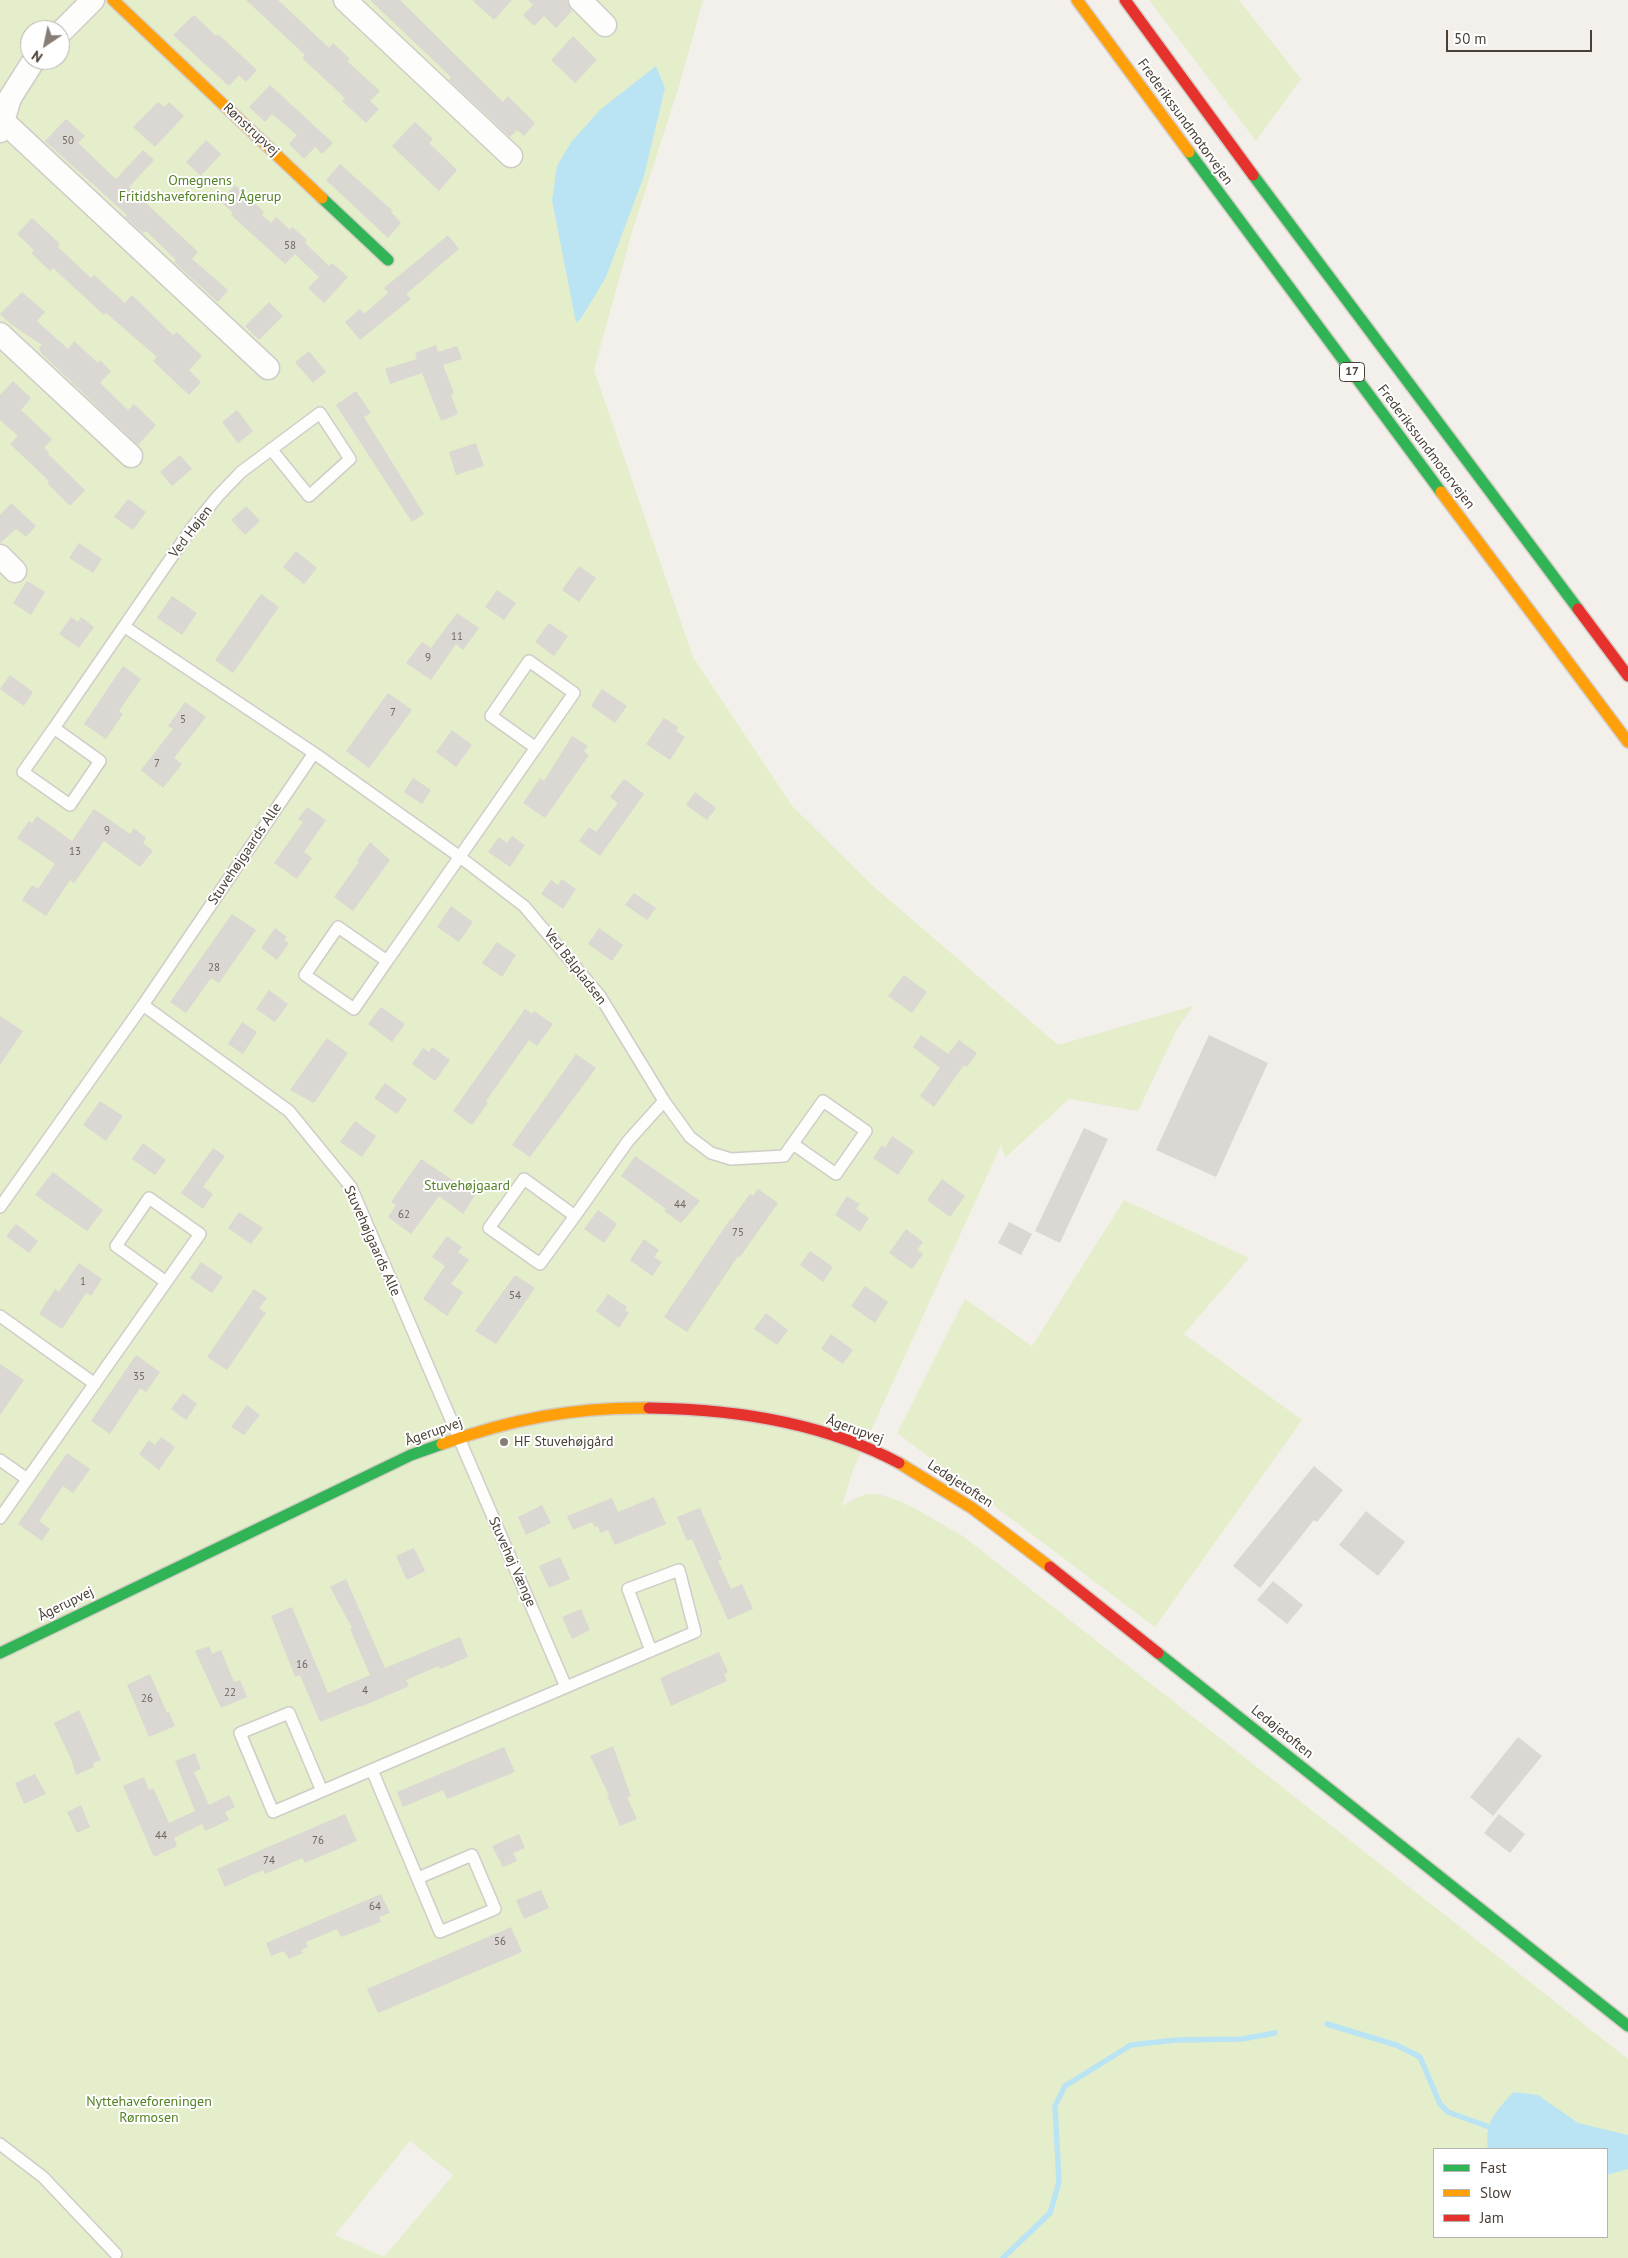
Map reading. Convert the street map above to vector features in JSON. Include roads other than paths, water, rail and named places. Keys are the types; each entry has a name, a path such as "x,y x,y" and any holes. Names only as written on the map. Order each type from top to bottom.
{"main road":[{"name":"Rønstrupvej","path":"113,0 388,260"},
{"name":"Frederikssundmotorvejen","path":"1077,0 1628,742"},
{"name":"Frederikssundmotorvejen","path":"1125,0 1294,231 1628,676"},
{"name":"Ågerupvej","path":"0,1652 411,1455 458,1438 540,1415 606,1408 678,1408 746,1416 808,1430 871,1450 910,1470"},
{"name":"Ledøjetoften","path":"910,1470 970,1506 1028,1549 1628,2026"}],"street":[{"path":"70,23 93,0"},
{"path":"345,0 511,156"},
{"path":"580,0 605,25"},
{"path":"26,70 5,96 2,126 268,368"},
{"path":"0,334 131,456"}],"lane":[{"name":"Ved Højen","path":"54,728 100,761 70,805 23,772 191,529 241,472 271,449 320,413 350,459 309,496 271,449"},
{"path":"125,627 314,753"},
{"path":"387,961 338,927 305,975 354,1009 387,961 460,857 536,748 574,693 529,661 491,716 536,748"},
{"name":"Ved Bålpladsen","path":"314,753 460,857 524,906 564,950 600,996 664,1101 690,1137 711,1153 731,1159 784,1156 823,1101 866,1131 836,1174 793,1144"},
{"name":"Stuvehøjgaards Alle","path":"0,1207 143,1005 314,753"},
{"name":"Stuvehøjgaards Alle","path":"143,1005 289,1111 351,1187 458,1438"},
{"path":"575,1216 524,1179 489,1228 540,1264 575,1216 628,1141 664,1101"},
{"path":"0,1518 200,1234 149,1198 116,1246 166,1282"},
{"path":"0,1316 94,1384"},
{"name":"Stuvehøj Vænge","path":"458,1438 566,1687"},
{"path":"0,1460 27,1479"},
{"path":"322,1791 288,1713 240,1733 273,1812 651,1651 695,1632 679,1570 628,1589 651,1651"},
{"path":"372,1770 440,1932 495,1909 472,1855 418,1878"},
{"path":"0,2144 43,2177 116,2254"}],"water":[{"path":"656,66 665,88 644,176 606,277 582,317 576,323 552,200 557,166 572,141 601,109"},
{"path":"1513,2092 1538,2095 1578,2123 1628,2135 1628,2169 1608,2175 1608,2148 1488,2148 1487,2140 1490,2124"}],"waterway":[{"path":"1327,2024 1396,2045 1420,2057 1440,2104 1448,2112 1489,2127"},
{"path":"1003,2258 1050,2213 1059,2182 1055,2106 1065,2086 1131,2045 1176,2040 1242,2039 1275,2033"}],"place":[{"name":"HF Stuvehøjgård","path":"504,1442"}],"park label":[{"name":"Omegnens Fritidshaveforening Ågerup","path":"200,190"},
{"name":"Stuvehøjgaard","path":"467,1186"},
{"name":"Nyttehaveforeningen Rørmosen","path":"149,2110"}]}
